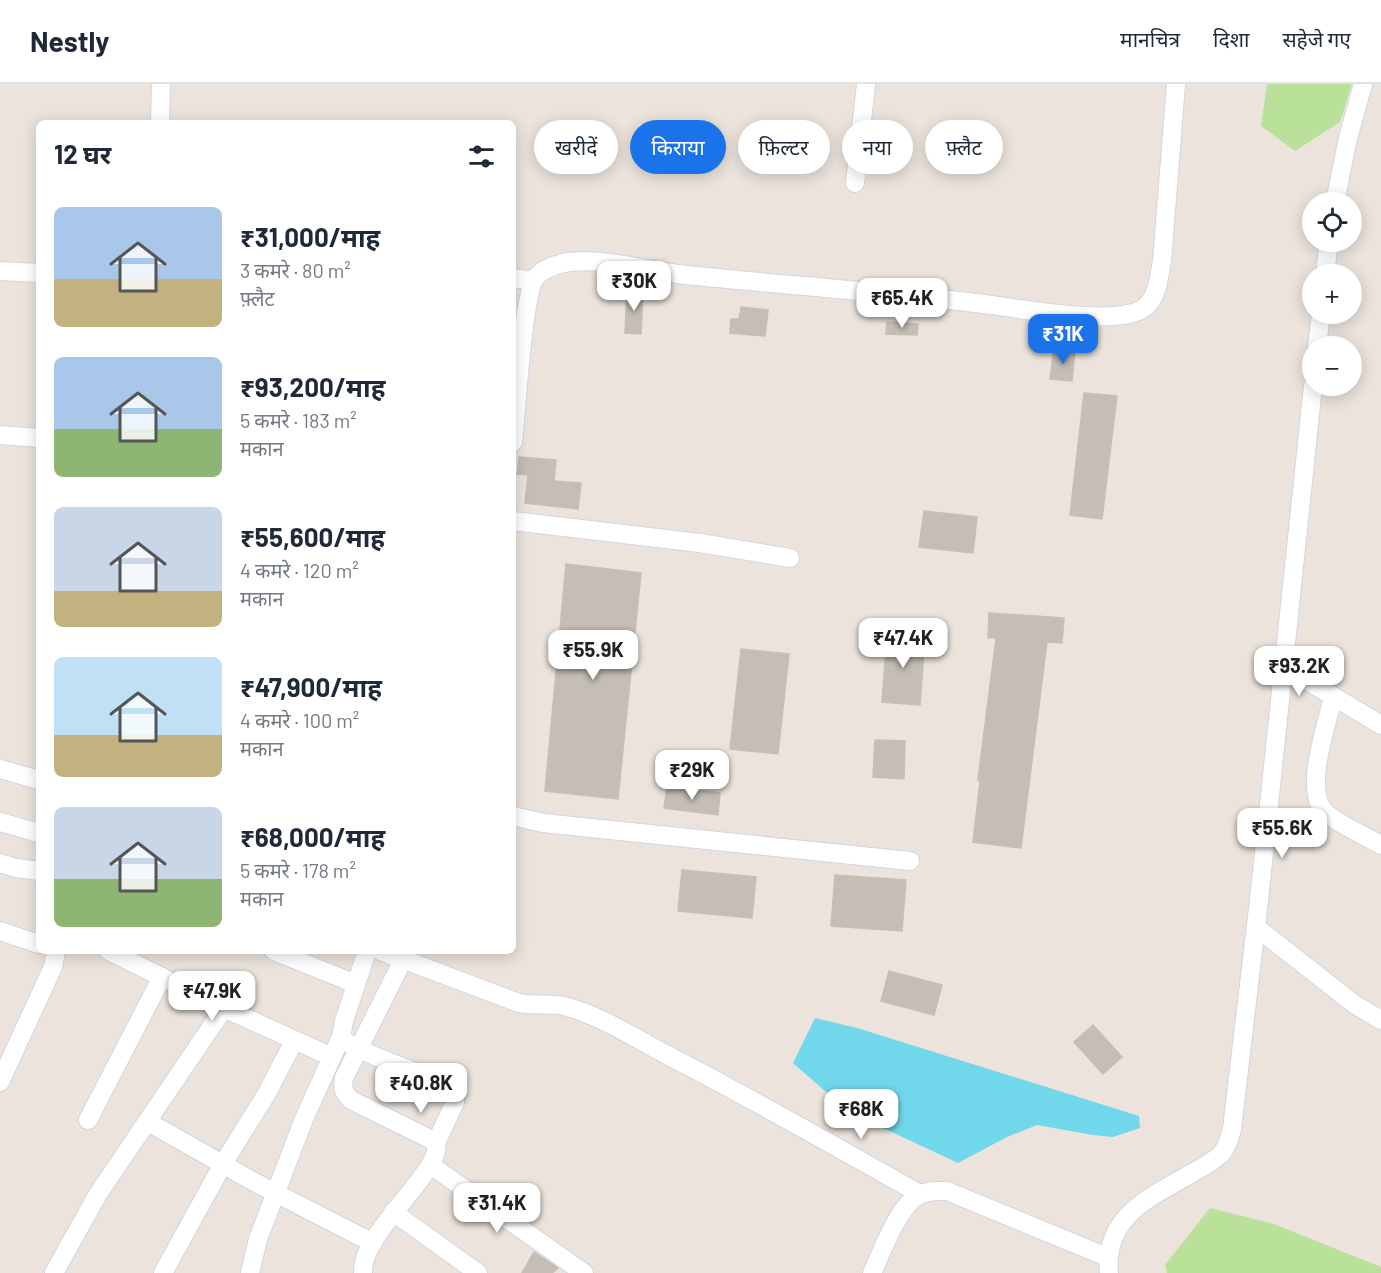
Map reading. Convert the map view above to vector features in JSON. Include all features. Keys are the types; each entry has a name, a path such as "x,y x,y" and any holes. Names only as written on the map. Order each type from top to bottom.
{"street":[{"path":"160,120 162,84"},
{"path":"855,183 866,84"},
{"path":"516,412 526,310 533,281 537,275 551,266 568,262 600,262 673,274 1058,313 1110,317 1132,313 1145,307 1157,286 1162,261 1176,84"},
{"path":"1337,192 1348,138 1363,84"},
{"path":"0,271 36,273"},
{"path":"516,278 533,281"},
{"path":"872,1273 902,1212 920,1194 932,1191 947,1191 1108,1265 1113,1236 1122,1221 1141,1203 1222,1153 1229,1141 1256,927 1312,396"},
{"path":"0,435 36,438"},
{"path":"516,521 700,543 790,558"},
{"path":"1283,666 1381,725"},
{"path":"1333,697 1315,780 1318,804 1327,814 1381,845"},
{"path":"0,769 36,779"},
{"path":"516,817 555,824 910,861"},
{"path":"0,822 36,832"},
{"path":"0,863 36,871"},
{"path":"1256,927 1354,1004 1381,1020"},
{"path":"0,932 36,943"},
{"path":"0,1082 53,967 55,954"},
{"path":"115,954 224,1008 332,1057"},
{"path":"281,954 356,984"},
{"path":"250,1273 258,1239 304,1119 341,1037 366,954"},
{"path":"388,954 519,1003 531,1006 564,1006 578,1011 784,1117 920,1194"},
{"path":"345,1093 344,1078 403,960"},
{"path":"88,1120 162,977"},
{"path":"54,1273 98,1194 224,1008"},
{"path":"341,1037 344,1042 360,1050 447,1084 453,1089 455,1102 436,1143 437,1151 432,1166 393,1212 373,1243 363,1265 363,1273"},
{"path":"163,1273 223,1164 267,1093 294,1041"},
{"path":"321,1080 345,1093 360,1105 436,1143"},
{"path":"148,1122 277,1194 373,1243"},
{"path":"432,1166 584,1273"},
{"path":"393,1212 478,1273"}],"green space":[{"path":"1267,84 1352,84 1340,122 1295,151 1261,126"},
{"path":"1210,1208 1274,1224 1381,1267 1381,1273 1167,1273 1165,1265"}],"water":[{"path":"815,1018 857,1028 1139,1116 1140,1128 1113,1137 1037,1125 1007,1137 958,1163 849,1112 793,1063"}],"building":[{"path":"627,290 643,291 641,334 625,333"},
{"path":"741,307 768,310 765,336 730,333 731,319 739,319"},
{"path":"887,322 918,324 917,335 886,334"},
{"path":"1054,348 1075,350 1072,381 1050,379"},
{"path":"1084,393 1117,396 1102,519 1070,515"},
{"path":"519,457 556,460 554,481 581,483 578,509 525,503 528,475 517,474"},
{"path":"924,511 977,517 973,553 919,547"},
{"path":"566,564 641,573 618,799 545,791"},
{"path":"989,613 1064,618 1062,643 1047,642 1021,848 973,842 980,781 978,780 996,638 988,638"},
{"path":"887,633 925,636 920,705 882,702"},
{"path":"741,649 789,654 778,754 730,749"},
{"path":"875,740 905,741 904,779 873,777"},
{"path":"667,787 720,793 718,815 664,808"},
{"path":"682,870 756,877 752,918 678,911"},
{"path":"835,875 906,880 902,931 831,926"},
{"path":"889,971 942,985 934,1015 881,1001"},
{"path":"1093,1025 1122,1057 1103,1074 1074,1042"},
{"path":"534,1252 558,1268 552,1273 522,1273"}]}
